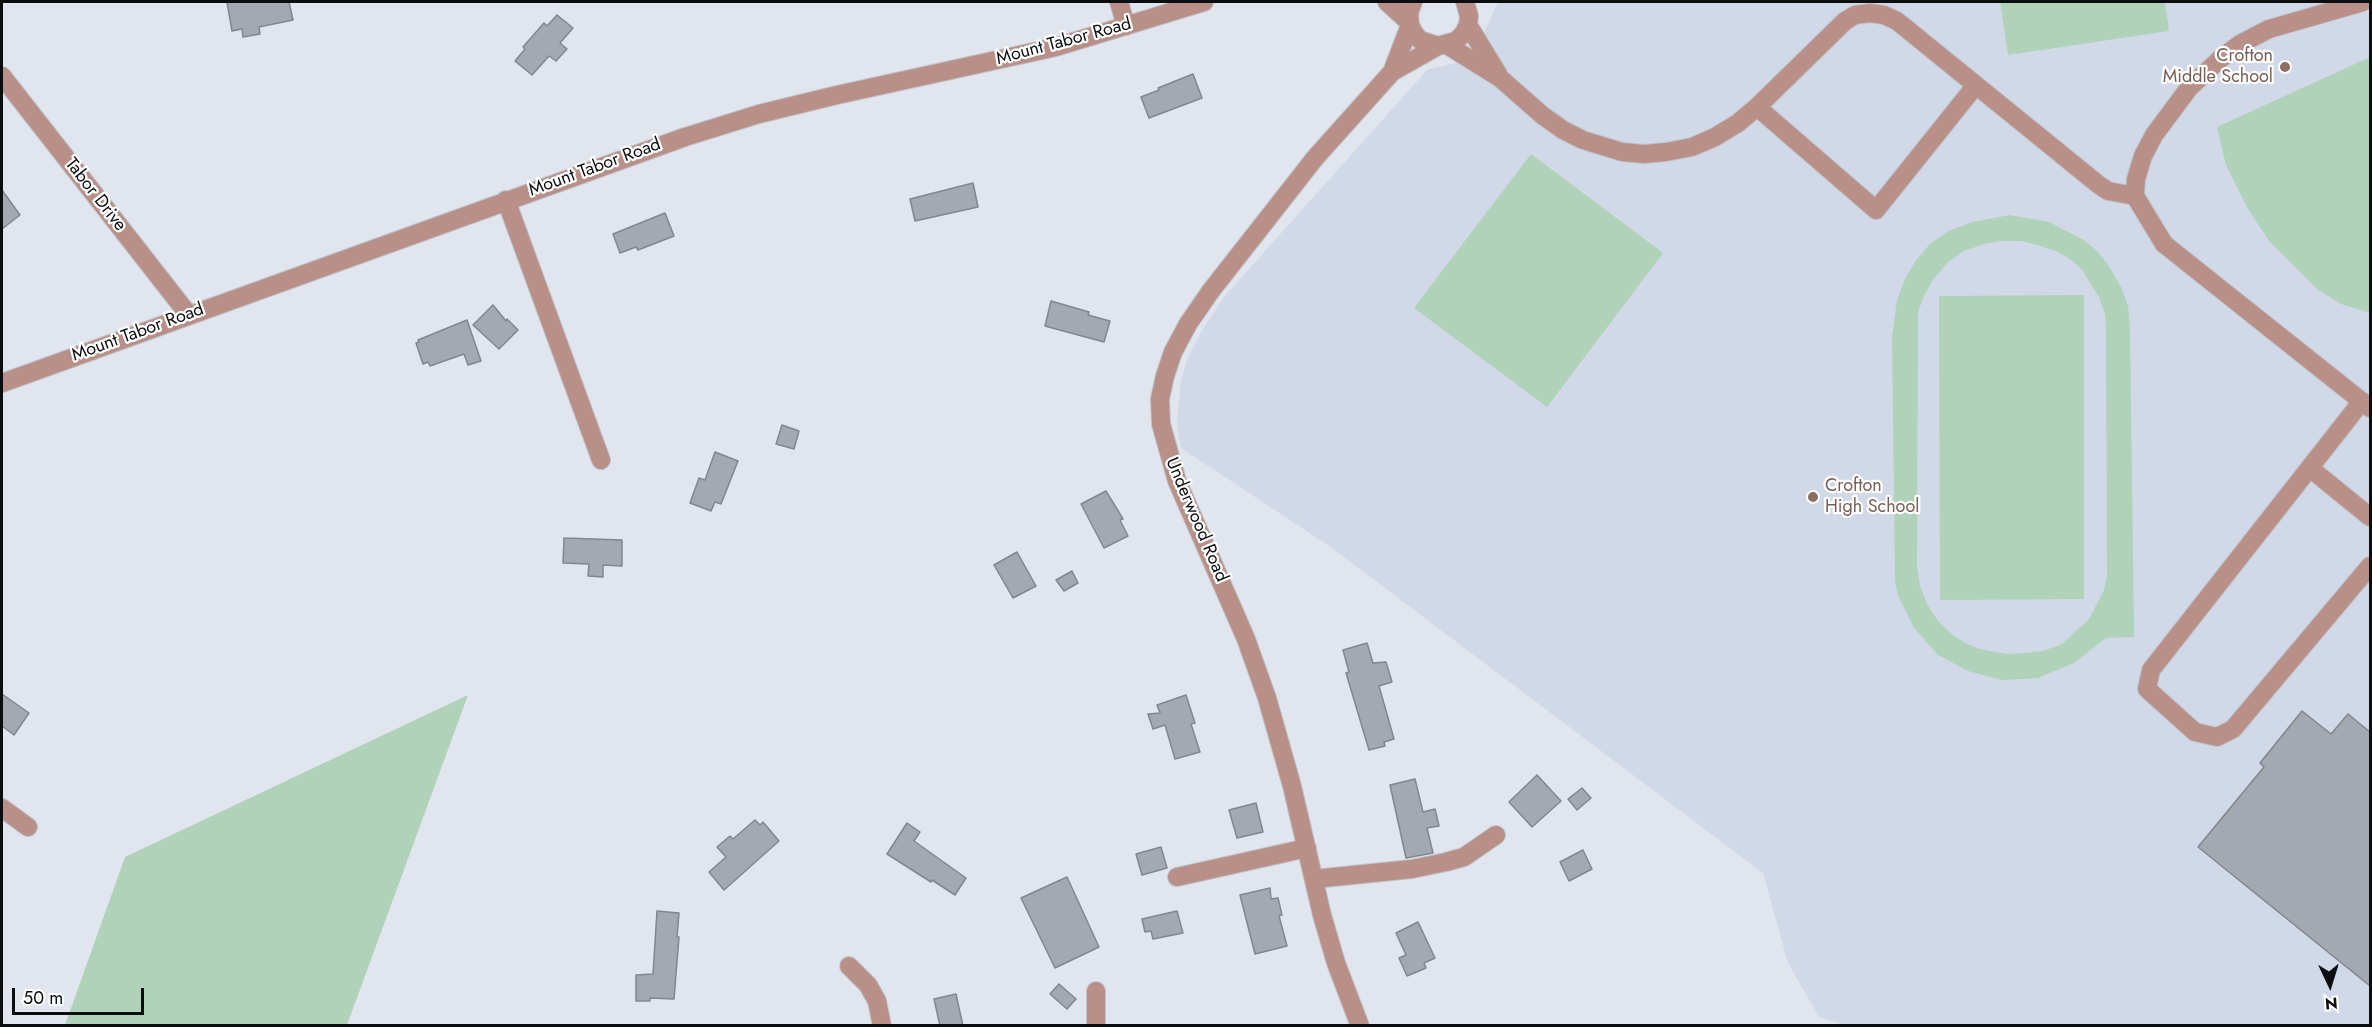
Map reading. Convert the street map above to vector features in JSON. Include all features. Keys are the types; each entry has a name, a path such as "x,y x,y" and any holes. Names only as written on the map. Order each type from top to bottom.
{"street":[{"path":"1119,2 1126,26"},
{"name":"Mount Tabor Road","path":"3,380 685,137 759,114 1056,47 1204,2"},
{"path":"1387,2 1409,23 1420,40 1442,46 1500,78 1563,130 1583,140 1623,152 1644,154 1692,147 1731,128 1757,108 1845,21 1855,15 1870,13 1884,15 1897,21 2098,185 2108,191 2135,196"},
{"name":"Underwood Road","path":"1392,72 1409,23 1408,13 1413,2"},
{"path":"2363,2 2270,29 2240,44 2219,60 2189,88 2154,135 2143,156 2136,178 2135,196 2164,244 2366,404 2311,469 2151,670 2147,689 2195,732 2217,737 2233,729 2370,566"},
{"path":"1470,11 1500,78"},
{"name":"Underwood Road","path":"1360,1026 1336,963 1267,698 1246,639 1177,481 1161,424 1160,399 1173,352 1188,324 1210,292 1315,158 1392,72 1456,41 1470,11"},
{"name":"Tabor Drive","path":"2,76 189,314"},
{"path":"1757,108 1876,210 1976,85"},
{"path":"506,200 601,460"},
{"path":"2311,469 2370,517"},
{"path":"2,808 28,827"},
{"path":"1314,879 1446,862 1464,857 1496,835"},
{"path":"1177,877 1307,848"},
{"path":"849,966 868,985 877,1001 882,1026"},
{"path":"1096,991 1096,1026"}],"shaded area":[{"name":"Crofton High School","path":"1498,2 2370,2 2370,1025 1848,1026 1819,1017 1788,963 1763,873 1329,546 1181,448 1177,423 1181,380 1188,357 1223,298 1428,69 1471,60"}],"green space":[{"path":"2000,2 2165,2 2169,31 2008,55"},
{"path":"2370,57 2370,313 2341,304 2317,289 2269,241 2247,207 2226,165 2217,127"},
{"path":"1531,154 1663,253 1547,407 1414,308"},
{"path":"2010,215 2049,222 2084,240 2100,254 2112,271 2128,306 2134,637 2106,638 2074,663 2038,678 2002,680 1968,671 1938,655 1914,628 1898,595 1895,581 1892,337 1897,300 1905,279 1917,259 1930,244 1949,231 1972,222","holes":["2021,241 2056,251 2070,259 2082,270 2099,297 2105,314 2107,576 2104,590 2089,619 2062,644 2043,651 2006,654 1980,649 1951,634 1938,621 1927,604 1920,586 1917,567 1918,312 1933,280 1948,262 1964,251 1984,244"]},
{"path":"2084,295 2084,599 1940,600 1939,296"},
{"path":"468,695 347,1025 65,1025 125,857"}],"building":[{"path":"227,2 289,2 293,20 259,27 260,34 243,37 242,29 232,31"},
{"path":"557,15 573,28 560,43 567,49 556,61 549,56 532,75 515,61 525,49 523,47 544,23 547,26"},
{"path":"1193,74 1202,98 1149,118 1141,97"},
{"path":"973,183 978,207 915,221 910,199"},
{"path":"2,190 20,215 2,229"},
{"path":"665,213 674,236 638,250 636,247 620,253 613,234"},
{"path":"1051,301 1110,321 1104,342 1045,326"},
{"path":"493,305 506,321 507,319 518,330 499,349 473,325"},
{"path":"467,320 481,361 468,365 464,354 430,366 428,362 423,364 416,343 419,342 418,340"},
{"path":"782,425 799,431 794,449 776,444"},
{"path":"715,452 738,461 721,504 715,502 711,511 690,503 699,478 705,480"},
{"path":"1106,491 1123,519 1120,520 1128,536 1104,548 1081,504"},
{"path":"564,538 622,540 622,566 603,565 603,577 588,576 589,564 563,563"},
{"path":"1017,552 1036,586 1013,598 994,565"},
{"path":"1072,571 1078,583 1064,591 1056,580"},
{"path":"1367,643 1373,663 1386,662 1392,682 1379,686 1394,739 1384,742 1385,746 1369,750 1346,673 1349,672 1343,650"},
{"path":"2,694 29,713 14,735 2,726"},
{"path":"1186,695 1195,723 1191,724 1200,752 1175,759 1165,725 1153,729 1148,714 1160,713 1157,705"},
{"path":"2302,711 2331,734 2348,714 2370,732 2370,986 2198,847 2264,767 2260,763"},
{"path":"1537,775 1561,801 1532,827 1509,802"},
{"path":"1415,779 1423,812 1435,809 1439,826 1427,828 1433,853 1406,858 1390,785"},
{"path":"1582,788 1591,798 1577,810 1568,799"},
{"path":"1256,803 1263,832 1237,838 1229,810"},
{"path":"755,820 760,825 763,822 779,841 724,890 709,872 726,857 717,847 730,836 733,839"},
{"path":"907,823 920,832 914,841 966,878 955,895 887,854"},
{"path":"1161,847 1167,868 1142,875 1136,854"},
{"path":"1583,850 1592,869 1569,881 1560,862"},
{"path":"1067,877 1099,947 1055,968 1021,898"},
{"path":"1270,888 1271,899 1278,898 1282,915 1279,916 1287,946 1255,954 1240,895"},
{"path":"657,911 679,913 674,999 650,998 650,1001 636,1001 636,975 653,974"},
{"path":"1177,911 1183,933 1153,939 1151,931 1145,932 1142,919"},
{"path":"1418,922 1435,958 1424,963 1426,968 1407,976 1399,958 1406,955 1396,933"},
{"path":"1059,984 1076,999 1067,1009 1050,994"},
{"path":"956,994 963,1026 940,1026 934,999"}],"place":[{"name":"Crofton Middle School","path":"2285,67"},
{"name":"Crofton High School","path":"1813,497"}]}
